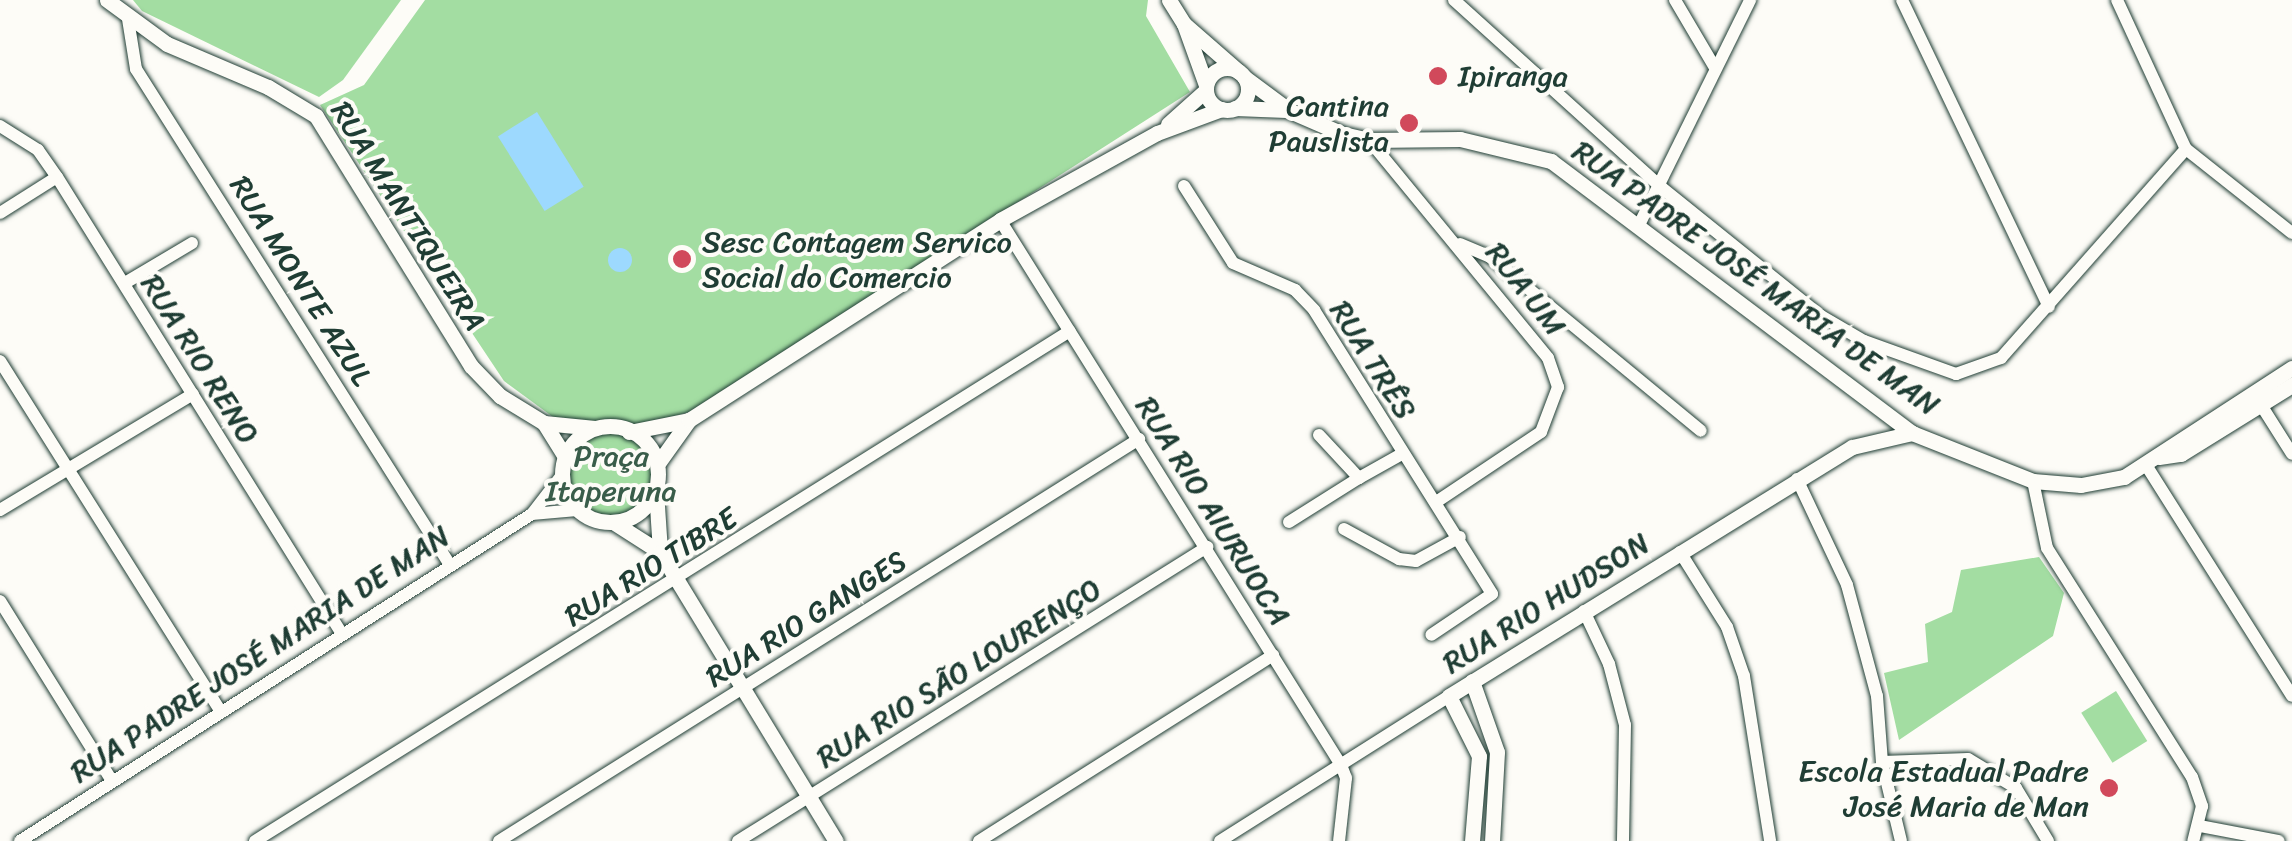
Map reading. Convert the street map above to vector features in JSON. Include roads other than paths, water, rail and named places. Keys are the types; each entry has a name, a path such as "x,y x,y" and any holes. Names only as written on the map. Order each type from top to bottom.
{"street":[{"name":"RUA MANTIQUEIRA","path":"107,0 128,19 316,116 470,366 500,396 544,423 595,428"},
{"path":"1169,0 1184,24 1206,88 1228,109 1290,111"},
{"path":"1454,0 1662,188 1821,316 1939,370 1989,367 2049,307 2186,148"},
{"path":"1676,0 1715,68"},
{"path":"1640,223 1662,188 1750,0"},
{"path":"1902,0 2049,307"},
{"path":"2117,0 2186,148 2292,232"},
{"name":"RUA MONTE AZUL","path":"128,19 136,69 450,564"},
{"path":"1184,24 1290,111 1369,140"},
{"path":"1157,134 1221,69 1242,75"},
{"path":"836,841 660,552 614,522 577,510 562,476 565,457 595,428 629,432 689,420 1000,220 1157,134 1228,109 1246,95 1242,75"},
{"name":"RUA RIO RENO","path":"0,126 38,150 57,177 342,634"},
{"name":"RUA PADRE JOSÉ MARIA DE MAN","path":"1369,140 1460,139 1532,153 1588,183 1912,433 2033,481 2101,482 2152,461 2257,398 2292,384"},
{"name":"RUA UM","path":"1369,140 1548,358 1558,387 1541,432 1436,502"},
{"path":"0,213 57,177"},
{"name":"RUA TRÊS","path":"1184,186 1233,263 1295,290 1314,310 1402,454 1460,536 1492,594 1431,635"},
{"name":"RUA RIO AIURUOCA","path":"1000,220 1341,765"},
{"path":"1457,243 1490,257 1701,431"},
{"path":"125,283 192,244"},
{"name":"RUA RIO TIBRE","path":"255,841 678,580 1070,331"},
{"path":"0,361 221,712"},
{"name":"RUA PADRE JOSÉ MARIA DE MAN","path":"2257,398 2292,368"},
{"path":"0,510 192,394"},
{"path":"2257,398 2292,454"},
{"path":"660,552 656,488 659,462 689,420"},
{"name":"RUA MANTIQUEIRA","path":"544,423 565,457"},
{"path":"629,432 659,462"},
{"name":"RUA RIO HUDSON","path":"1220,841 1797,479 1852,447 1912,433"},
{"path":"1319,435 1359,478"},
{"name":"RUA RIO GANGES","path":"499,841 1139,439"},
{"path":"1290,522 1402,454"},
{"path":"2152,461 2290,688"},
{"name":"RUA PADRE JOSÉ MARIA DE MAN","path":"20,841 532,514 562,476"},
{"path":"1797,479 1847,585 1878,696 1882,762 1901,841"},
{"path":"2033,481 2047,548 2192,777 2200,826 2192,841"},
{"path":"614,522 643,508 656,488"},
{"name":"RUA PADRE JOSÉ MARIA DE MAN","path":"532,514 577,510"},
{"path":"1344,529 1400,559 1416,560 1460,536"},
{"name":"RUA RIO SÃO LOURENÇO","path":"738,841 1207,547"},
{"path":"1680,552 1726,627 1744,676 1770,841"},
{"path":"0,602 112,781"},
{"path":"1584,611 1620,696 1627,841"},
{"path":"979,841 1274,655"},
{"path":"1472,681 1497,752 1492,841"},
{"path":"1450,696 1478,756 1472,841"},
{"path":"1882,762 1968,759 2016,788 2048,841"},
{"path":"1339,841 1346,778 1341,765"},
{"path":"2200,826 2280,841"}],"water":[{"path":"537,112 584,187 545,211 498,136"},
{"path":"620,248 629,251 629,269 620,272 611,269 608,260 611,251"}],"place":[{"name":"Ipiranga","path":"1438,76"},
{"name":"Cantina Pauslista","path":"1409,123"},
{"name":"Sesc Contagem Servico Social do Comercio","path":"682,259"},
{"name":"Escola Estadual Padre José Maria de Man","path":"2109,788"}],"park label":[{"name":"Praça Itaperuna","path":"611,473"}]}
